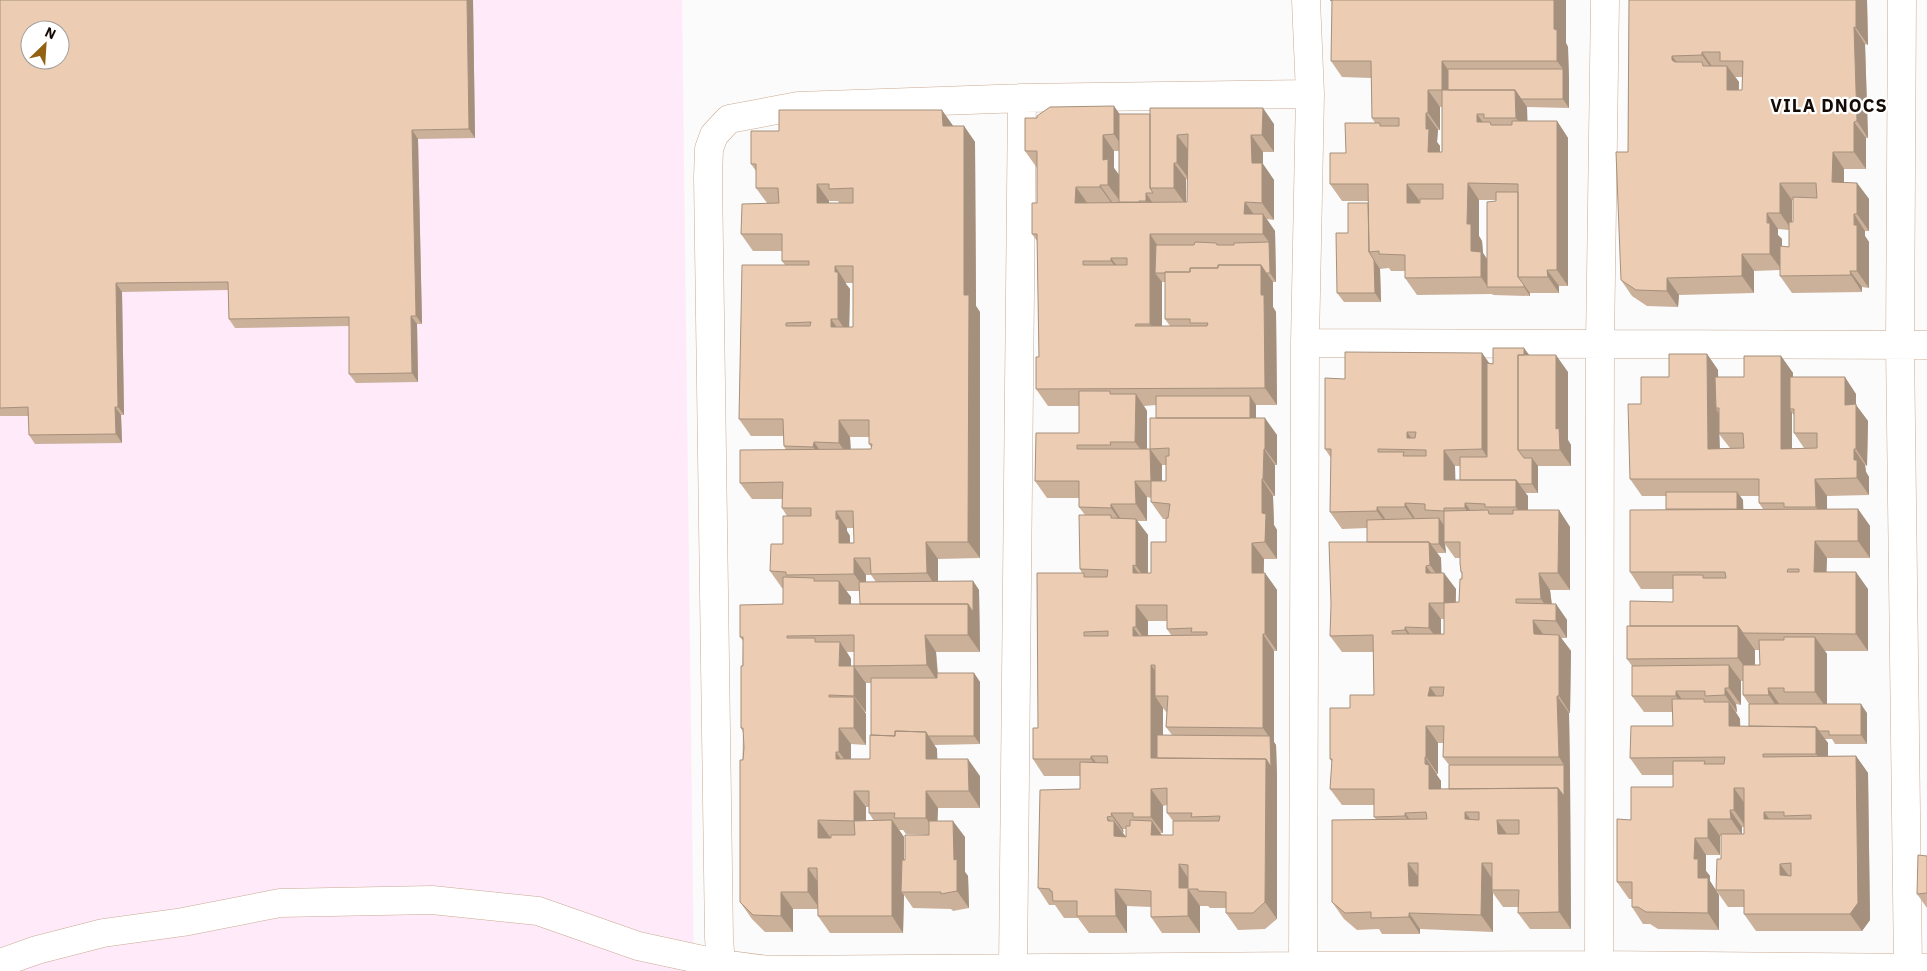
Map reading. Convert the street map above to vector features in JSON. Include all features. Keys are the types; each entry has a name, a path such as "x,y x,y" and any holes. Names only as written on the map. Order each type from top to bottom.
{"street":[{"path":"1303,966 1305,343 1310,94 1306,0"},
{"path":"1599,965 1600,343 1605,0"},
{"path":"0,962 37,950 103,933 183,922 280,904 432,900 538,911 638,946 721,964 768,970 1599,965 1917,968 1900,345 1902,0"},
{"path":"721,964 719,938 708,177 709,149 714,135 729,119 798,106 1022,98 1310,94"},
{"path":"1013,968 1022,98"},
{"path":"1305,343 1927,344"}],"shaded area":[{"path":"0,0 682,0 694,971 0,971"}],"building":[{"path":"0,0 467,0 469,129 412,130 416,316 411,316 412,373 349,374 349,317 229,319 228,282 116,283 118,407 115,407 116,434 29,435 28,407 0,408"},
{"path":"1332,0 1554,0 1554,29 1557,30 1557,61 1442,61 1442,90 1515,90 1516,118 1484,118 1484,114 1477,114 1477,122 1490,122 1491,125 1512,125 1512,121 1557,121 1557,270 1547,270 1548,277 1518,277 1518,184 1468,183 1467,224 1471,224 1471,251 1481,252 1481,277 1405,278 1405,255 1379,254 1379,251 1369,252 1368,184 1330,184 1330,153 1346,153 1345,123 1380,123 1380,126 1399,126 1399,118 1372,118 1371,61 1331,61","holes":["1428,90 1442,90 1442,152 1428,152 1429,129 1426,129","1407,184 1443,184 1443,199 1420,199 1420,203 1407,203"]},
{"path":"1629,0 1856,0 1856,28 1854,27 1857,121 1854,122 1854,152 1833,152 1832,182 1857,183 1857,214 1854,214 1854,225 1857,225 1857,271 1850,271 1851,275 1780,276 1780,246 1789,247 1789,222 1793,222 1793,197 1817,198 1816,183 1780,183 1780,213 1767,213 1767,223 1770,223 1770,254 1742,254 1742,276 1667,278 1667,291 1636,290 1621,280 1616,152 1628,152","holes":["1720,52 1720,61 1743,61 1742,90 1727,90 1727,66 1703,66 1702,62 1675,62 1672,60 1672,56"]},
{"path":"1448,69 1563,69 1563,99 1521,99 1515,90 1448,90"},
{"path":"1114,106 1114,134 1103,135 1103,160 1108,159 1108,185 1076,187 1075,203 1187,202 1188,134 1177,135 1177,163 1174,163 1174,188 1150,188 1150,108 1263,108 1262,135 1251,135 1252,163 1262,163 1262,203 1245,202 1244,214 1263,214 1263,234 1150,234 1150,324 1136,324 1135,326 1207,326 1208,323 1190,323 1190,319 1165,319 1165,272 1190,272 1190,268 1218,268 1218,265 1261,265 1261,295 1264,295 1265,388 1036,389 1036,357 1039,357 1037,234 1032,234 1032,203 1037,203 1037,151 1025,151 1025,118 1037,118 1037,116 1050,107","holes":["1111,258 1127,258 1127,265 1083,265 1083,261 1111,261"]},
{"path":"779,110 942,110 943,126 964,126 964,295 969,295 968,542 926,542 927,573 871,574 870,558 854,558 854,574 786,575 786,572 770,571 771,544 783,544 783,516 811,516 811,508 782,508 783,482 740,483 740,450 871,449 872,444 869,444 869,420 839,420 839,443 814,442 813,447 784,446 783,419 739,419 742,265 809,265 809,261 782,261 782,234 741,234 742,204 779,203 778,188 756,188 756,164 751,164 751,131 779,131","holes":["817,184 829,184 829,189 853,188 853,203 817,203","835,266 853,266 853,327 831,327 831,319 838,319 838,272 835,272","811,322 810,326 786,326 786,323","836,511 853,511 854,543 839,543 839,519 836,519"]},
{"path":"1119,114 1150,114 1150,188 1153,193 1146,193 1146,201 1119,202"},
{"path":"1496,192 1518,192 1518,277 1524,287 1487,287 1487,202 1496,201"},
{"path":"1348,203 1368,203 1369,252 1374,260 1375,293 1337,293 1336,233 1348,233"},
{"path":"1195,242 1234,245 1234,243 1269,242 1270,273 1266,273 1261,265 1218,265 1218,268 1190,268 1190,272 1155,273 1156,245 1194,245"},
{"path":"1493,348 1524,348 1524,355 1518,355 1518,450 1524,458 1532,458 1532,484 1519,484 1516,480 1460,480 1460,457 1487,457 1487,363 1493,364"},
{"path":"1345,352 1482,353 1482,449 1444,450 1444,480 1516,480 1516,507 1485,507 1485,504 1465,503 1465,508 1444,508 1444,511 1425,510 1425,504 1405,503 1405,507 1377,507 1377,511 1330,512 1331,449 1325,449 1325,378 1345,379","holes":["1407,432 1416,432 1415,438 1407,438","1378,449 1426,450 1426,456 1403,456 1404,452 1378,452"]},
{"path":"1669,354 1707,354 1708,449 1744,448 1743,433 1719,433 1719,408 1716,408 1715,377 1744,377 1744,356 1781,356 1781,449 1817,448 1817,433 1794,433 1794,409 1790,409 1790,377 1845,377 1845,405 1856,404 1856,449 1854,449 1854,460 1857,460 1857,478 1815,479 1816,507 1784,507 1784,503 1759,503 1759,479 1630,479 1628,404 1641,404 1641,377 1669,377"},
{"path":"1518,355 1556,355 1556,429 1559,428 1560,450 1518,450"},
{"path":"1079,391 1110,391 1110,394 1136,394 1135,442 1110,442 1111,445 1077,445 1077,449 1150,449 1151,481 1135,481 1136,504 1111,504 1111,508 1079,507 1079,481 1035,481 1036,433 1079,433"},
{"path":"1156,396 1250,396 1250,418 1156,418"},
{"path":"1150,418 1265,418 1262,513 1266,514 1265,542 1252,543 1252,573 1265,573 1263,728 1166,727 1168,696 1155,696 1155,665 1151,665 1151,758 1266,759 1265,902 1253,913 1226,913 1226,892 1188,889 1188,916 1151,917 1151,891 1115,889 1116,916 1077,916 1077,901 1053,901 1050,889 1038,888 1040,790 1080,789 1080,762 1108,763 1107,756 1091,756 1091,759 1033,759 1033,728 1038,728 1037,573 1084,573 1084,577 1107,577 1108,570 1080,569 1079,515 1111,515 1111,518 1136,519 1136,566 1133,565 1133,573 1151,573 1151,542 1166,542 1166,518 1168,518 1170,504 1151,502 1151,481 1166,481 1166,456 1169,456 1169,448 1150,449","holes":["1136,605 1167,605 1167,629 1192,628 1191,632 1207,632 1207,635 1133,636 1133,627 1136,627","1108,631 1108,636 1084,636 1084,632","1167,788 1167,813 1192,813 1191,817 1220,816 1219,821 1173,821 1173,835 1151,835 1152,821 1130,820 1130,826 1126,826 1126,837 1114,836 1114,821 1108,821 1107,817 1112,816 1111,813 1133,813 1133,817 1151,817 1151,789","1179,864 1188,865 1188,888 1179,888"]},
{"path":"1666,492 1737,492 1737,509 1666,509"},
{"path":"1858,509 1858,541 1815,541 1814,572 1856,572 1856,634 1743,633 1738,626 1630,626 1630,601 1673,602 1673,575 1703,575 1703,578 1726,578 1725,572 1630,572 1630,510","holes":["1788,569 1799,569 1799,572 1787,572"]},
{"path":"1488,510 1489,514 1513,514 1513,510 1559,510 1558,573 1539,573 1541,599 1516,599 1516,603 1556,604 1556,621 1533,620 1534,634 1559,635 1559,696 1557,696 1559,757 1443,757 1444,726 1426,726 1425,764 1429,765 1429,789 1558,788 1559,912 1518,913 1519,890 1492,890 1492,863 1482,863 1481,915 1409,913 1409,917 1371,918 1371,912 1345,913 1332,902 1332,820 1427,819 1426,812 1405,813 1405,816 1374,817 1374,789 1330,789 1332,759 1330,759 1330,708 1350,708 1350,695 1374,695 1373,635 1330,636 1329,542 1429,542 1430,565 1426,566 1426,573 1444,573 1444,603 1459,602 1460,579 1462,579 1460,542 1444,542 1444,511","holes":["1429,603 1444,603 1444,634 1392,634 1392,631 1405,630 1405,627 1429,628","1430,687 1444,687 1443,696 1428,696","1465,812 1479,812 1479,820 1465,819","1497,820 1519,820 1519,834 1498,834","1408,863 1418,863 1418,886 1409,886"]},
{"path":"1439,518 1439,544 1431,544 1429,542 1367,542 1367,520"},
{"path":"783,577 814,578 814,581 839,581 839,604 968,604 968,635 925,635 927,665 854,666 854,696 829,695 829,697 854,697 854,728 839,728 839,752 836,752 836,759 870,759 870,735 895,736 895,731 926,732 926,759 968,759 969,791 926,791 926,818 894,818 895,813 869,813 869,791 854,791 854,821 892,820 892,916 818,916 817,868 808,868 808,892 781,892 781,916 753,915 740,902 740,760 743,760 744,748 743,728 741,728 743,637 740,637 740,605 783,604","holes":["854,635 854,666 839,666 840,642 815,642 815,638 787,638 787,636","818,820 854,821 855,835 831,835 831,838 818,838"]},
{"path":"973,581 973,612 968,604 860,604 859,582"},
{"path":"1627,626 1738,626 1738,658 1627,659"},
{"path":"1784,637 1815,637 1815,692 1784,692 1784,688 1768,688 1769,695 1743,695 1743,665 1760,665 1759,640 1784,640"},
{"path":"1729,665 1729,688 1725,688 1725,695 1705,696 1705,691 1676,691 1676,696 1632,696 1632,666"},
{"path":"937,673 974,673 974,736 928,736 926,732 895,731 895,736 871,735 871,678 937,678"},
{"path":"1672,699 1704,699 1704,702 1729,702 1729,726 1816,727 1816,754 1763,754 1763,757 1856,756 1858,903 1850,914 1744,914 1744,890 1716,890 1717,859 1721,859 1721,834 1744,834 1744,788 1734,788 1734,810 1730,810 1731,819 1708,819 1708,838 1695,838 1694,859 1698,859 1698,878 1708,878 1708,913 1646,912 1638,907 1632,907 1632,882 1617,882 1617,819 1631,820 1631,787 1673,787 1673,761 1705,761 1704,764 1724,764 1725,757 1630,758 1631,726 1673,726","holes":["1764,812 1784,812 1784,816 1811,815 1811,819 1764,819","1791,863 1791,876 1780,875 1780,864"]},
{"path":"1749,704 1861,704 1861,735 1829,735 1829,731 1819,731 1816,727 1749,726"},
{"path":"1157,735 1270,736 1271,767 1266,759 1157,758"},
{"path":"1449,765 1564,765 1564,796 1558,788 1449,789"},
{"path":"929,821 953,821 954,860 957,859 957,891 941,894 941,892 901,892 902,860 905,860 905,835 929,835"},
{"path":"1918,855 1927,856 1927,893 1917,894"}],"district":[{"name":"VILA DNOCS","path":"1829,105"}]}
